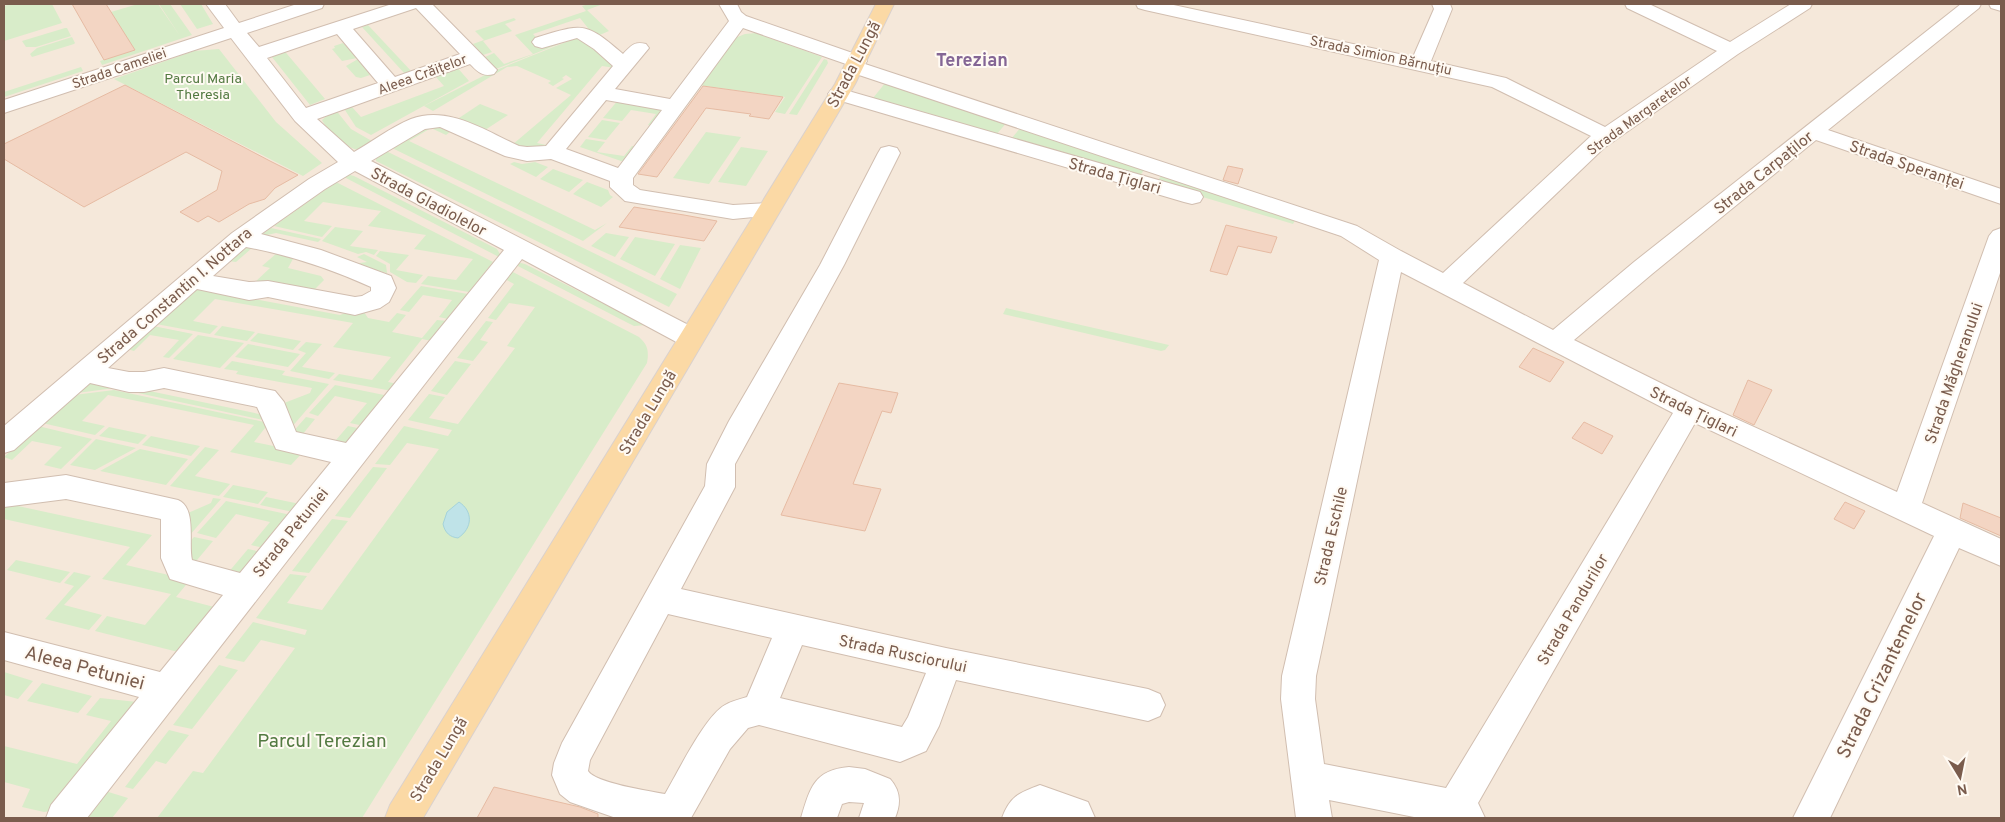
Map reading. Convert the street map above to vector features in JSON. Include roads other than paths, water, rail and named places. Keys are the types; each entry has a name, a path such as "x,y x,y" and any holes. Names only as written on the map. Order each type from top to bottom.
{"main road":[{"name":"Strada Lungă","path":"403,818 838,94 885,4"}],"street":[{"name":"Strada Gladiolelor","path":"215,4 302,117 337,151 354,162 691,338"},
{"name":"Strada Cameliei","path":"4,107 315,4"},
{"path":"255,55 410,4"},
{"name":"Aleea Crăițelor","path":"302,117 391,86 480,63 422,4"},
{"name":"Strada Simion Bărnuțiu","path":"1145,4 1500,82 1606,136"},
{"path":"1419,63 1424,56 1443,9 1441,4"},
{"path":"1634,4 1731,50"},
{"name":"Strada Margaretelor","path":"1446,285 1596,143 1731,50 1803,4"},
{"name":"Strada Carpaților","path":"1555,342 1643,268 1972,4"},
{"path":"733,12 677,106 622,178 621,187 633,196 733,212 768,210"},
{"name":"Strada Țiglari","path":"733,12 855,64 1334,225 1364,239 1392,257 1555,342 1689,409 2001,553"},
{"path":"340,26 391,86"},
{"path":"542,42 580,32 588,36 624,65"},
{"path":"622,178 553,152 639,48"},
{"path":"600,93 677,106"},
{"name":"Strada Țiglari","path":"838,94 1392,257"},
{"name":"Strada Constantin I. Nottara","path":"4,442 240,238 279,208 417,124 438,120 451,123 520,153 537,154 553,152"},
{"name":"Strada Speranței","path":"1813,132 2001,196"},
{"path":"885,160 854,223 738,429 721,464 720,487 574,756 570,766 570,776 574,784 590,793 672,816 718,737 737,716 758,709 900,745 914,739 922,726 946,663"},
{"name":"Strada Măgheranului","path":"1905,510 2001,236"},
{"path":"192,280 249,291 268,289 355,306 376,300 383,293 384,287 382,282 318,256 286,246 240,238"},
{"name":"Strada Petuniei","path":"64,818 518,248"},
{"name":"Strada Eschile","path":"1314,818 1298,699 1299,676 1392,257"},
{"path":"84,372 129,382 144,382 164,378 265,398 270,402 286,441 352,456"},
{"name":"Strada Pandurilor","path":"1461,813 1689,409"},
{"path":"4,495 66,488 168,509 173,511 176,516 176,555 181,570 246,588"},
{"name":"Strada Crizantemelor","path":"1810,818 1952,531"},
{"name":"Strada Rusciorului","path":"659,598 946,663 1148,705"},
{"path":"758,709 792,628"},
{"name":"Aleea Petuniei","path":"4,646 167,689"},
{"path":"1309,778 1461,813"},
{"path":"819,818 829,790 837,785 846,783 875,789 881,795 882,804 877,818"},
{"path":"1020,818 1029,807 1040,803 1075,815 1078,818"}],"water":[{"path":"459,502 467,510 469,525 458,538 448,534 443,524 447,512"}],"district":[{"name":"Terezian","path":"972,60"}],"park label":[{"name":"Parcul Maria Theresia","path":"203,86"},
{"name":"Parcul Terezian","path":"322,740"}]}
